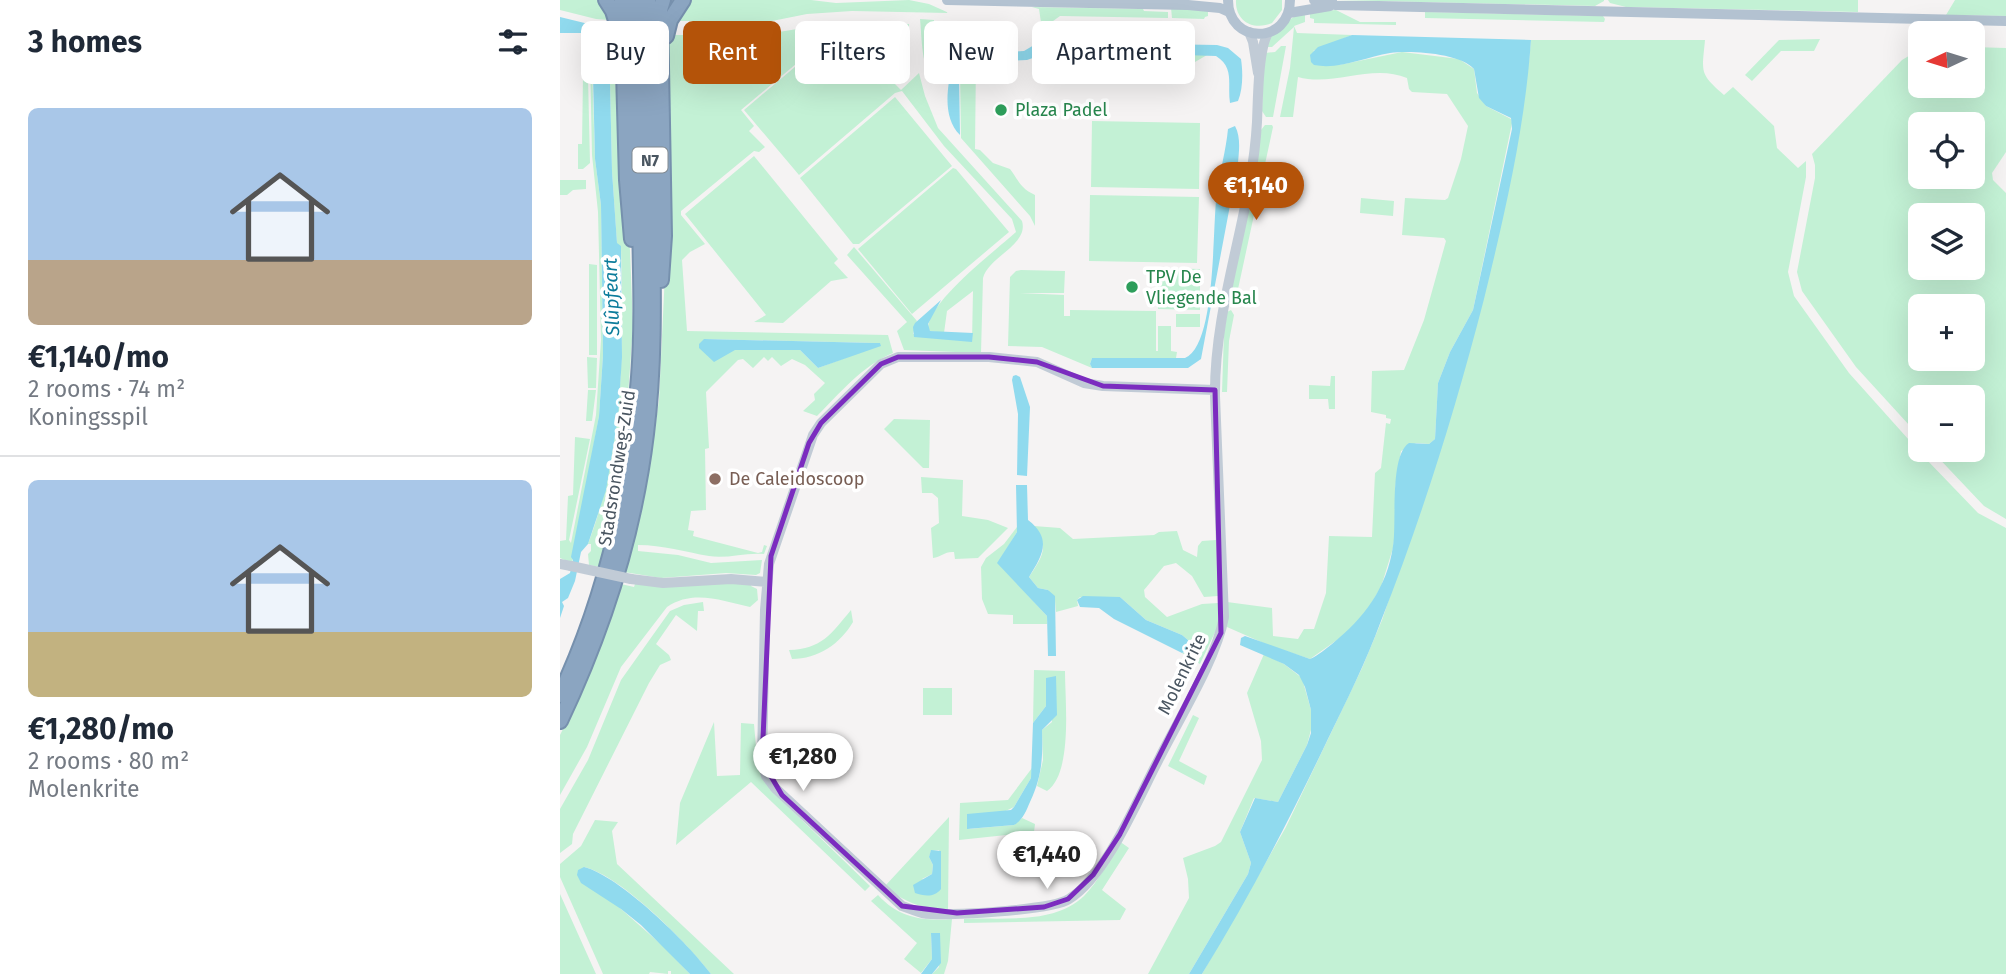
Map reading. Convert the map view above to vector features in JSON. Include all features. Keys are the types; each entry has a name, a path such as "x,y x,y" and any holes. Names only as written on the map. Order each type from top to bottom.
{"highway":[{"name":"N7","path":"606,0 617,21"},
{"name":"N7","path":"622,0 623,21"},
{"name":"Stadsrondweg-Zuid","path":"560,695 593,614 624,498 647,314 636,0"},
{"name":"Stadsrondweg-Zuid","path":"560,721 604,617 622,559 646,434 648,0"},
{"name":"N7","path":"660,21 663,0"},
{"name":"N7","path":"669,25 683,0"},
{"name":"N7","path":"625,84 632,240 647,314"},
{"name":"N7","path":"647,314 662,275 662,84"}],"main road":[{"path":"947,0 1188,5 1220,8 1229,12"},
{"path":"1228,0 1229,12 1236,23 1249,32 1268,33 1280,26 1289,13 1290,0"},
{"path":"1314,0 1336,5"},
{"path":"1289,13 1336,5 2006,20"}],"street":[{"path":"1249,32 1253,42 1255,68 1259,76"},
{"path":"1214,390 1219,326 1253,155 1259,76 1263,44 1268,33"},
{"name":"Molenkrite","path":"898,357 989,357 1037,362 1094,385 1214,390 1224,617 1221,633 1120,834 1093,875 1069,899 1044,907 953,913 923,913 902,906 775,788 766,776 762,761 767,582 771,556 813,435 821,423 881,364 898,357"},
{"path":"565,565 663,583 731,579 767,582"}],"highlighted area":[{"path":"898,357 989,357 1037,362 1103,386 1215,390 1221,633 1120,834 1093,875 1068,899 1044,907 957,913 902,906 782,795 762,761 771,556 809,443 821,423 881,364"}],"green space":[{"path":"560,0 597,0 609,20 560,10"},
{"path":"687,0 811,0 836,3 909,0 929,4 949,13 852,11 807,14 772,21 675,21"},
{"path":"1236,0 1282,0 1282,10 1272,23 1252,25 1242,19 1236,7"},
{"path":"1336,0 1604,0 1604,1 1595,6"},
{"path":"1608,0 1858,0 1858,12 1626,7"},
{"path":"1955,0 2006,0 2006,16 1946,15"},
{"path":"1032,7 1143,9 1168,12 1168,18 1060,16 1053,21 1041,21 1039,9"},
{"path":"1171,8 1208,10 1208,16 1204,19 1172,18"},
{"path":"1336,10 1360,22 1396,22 1396,25 1314,23 1314,19 1310,18 1310,12"},
{"path":"1305,12 1305,22 1294,26 1297,33 1352,35 1313,51 1339,65 1402,52 1459,59 1474,69 1477,93 1486,106 1511,119 1512,123 1473,310 1450,352 1438,383 1435,439 1429,444 1416,443 1401,451 1395,488 1396,526 1393,548 1381,587 1366,612 1347,633 1310,659 1227,627 1227,602 1272,608 1273,636 1298,639 1304,629 1314,629 1326,593 1329,536 1372,537 1375,473 1381,468 1386,423 1390,424 1391,419 1386,418 1386,415 1371,412 1372,371 1404,370 1424,320 1446,241 1444,238 1402,235 1405,198 1448,198 1468,126 1447,94 1412,92 1407,78 1380,73 1325,79 1298,77 1293,117 1280,117 1290,68 1294,27 1272,47 1265,47 1282,26"},
{"path":"1425,12 1603,16 1605,19 1604,22 1425,18"},
{"path":"920,19 934,20 924,21 924,61"},
{"path":"795,29 795,65 781,76 781,32"},
{"path":"669,35 683,35 683,84 772,84 741,110 754,126 749,131 765,147 759,152 754,151 681,211 681,215 705,244 682,260 687,331 888,335 893,353 861,373 817,416 803,411 815,400 814,394 825,383 805,365 792,359 781,366 772,357 768,361 764,357 753,368 743,359 738,360 706,392 709,448 705,449 706,510 691,511 688,530 694,531 693,536 758,553 762,552 764,545 767,546 764,554 716,557 665,547 638,545 638,551 678,555 711,563 762,560 760,573 756,575 726,573 661,578 624,572 651,458 659,400 667,231","holes":["704,339 880,345 818,368 800,350 735,350"]},
{"path":"1820,39 1814,51 1781,51 1752,81 1745,75 1779,40"},
{"path":"1531,40 1705,40 1703,66 1710,82 1724,95 1733,87 1774,126 1777,148 1798,168 1806,161 1806,177 1788,272 1794,296 1849,373 1908,439 1908,462 1929,462 1978,513 2006,528 2006,974 1202,974 1286,827 1382,620 1451,415 1529,61"},
{"path":"1281,46 1286,46 1273,117 1266,117 1262,111 1264,53 1275,52"},
{"path":"1985,47 2006,48 2006,152 1992,173 1993,180 2006,193 2006,519 1984,506 1942,462 1985,462 1985,385 1908,385 1908,424 1856,367 1802,291 1797,272 1815,178 1812,154 1908,56 1908,98 1985,98"},
{"path":"1195,55 1207,55 1195,62"},
{"path":"795,67 795,84 895,84 901,90 919,73 938,128 1022,221 1020,237 993,263 983,278 981,353 904,350 897,331 907,322 847,255 854,247 917,321 913,334 972,341 973,291 947,311 944,333 930,331 928,328 931,317 951,291 1016,232 1012,219 944,146 902,91 895,93 799,175 744,110 775,84 781,84 781,79"},
{"path":"583,84 588,84 590,163 583,169 578,169 578,144 582,144"},
{"path":"591,84 601,205 603,355 599,416 572,563 560,558 560,541 566,540 568,496 573,495 575,437 590,439 569,540 571,543 596,415 601,340 598,212 592,155"},
{"path":"610,84 616,84 620,179 630,250 633,327 624,449 600,567 589,565 591,544 588,544 609,472 621,360 621,247 617,244"},
{"path":"960,84 976,84 975,149 980,150 993,163 1010,169 1023,187 1035,195 1035,226 1030,216 961,138"},
{"path":"895,97 952,166 859,244 853,244 800,178"},
{"path":"1092,121 1200,123 1199,189 1091,187"},
{"path":"1265,125 1273,127 1235,303 1231,304 1228,298 1261,130"},
{"path":"754,156 838,259 834,263 848,278 831,281 783,323 754,322 766,315 685,214"},
{"path":"953,168 1009,232 912,314 858,249"},
{"path":"560,180 586,180 586,189 560,195"},
{"path":"1090,195 1199,197 1197,263 1089,261"},
{"path":"1361,198 1394,201 1393,216 1360,213"},
{"path":"589,264 597,265 597,355 589,355"},
{"path":"1158,268 1200,269 1200,310 1158,309"},
{"path":"1021,270 1065,271 1064,293 1020,293 1064,295 1064,316 1070,316 1070,310 1156,311 1156,351 1158,326 1171,326 1171,351 1177,352 1176,358 1092,358 1092,368 1042,347 1008,346 1010,277"},
{"path":"1231,310 1234,315 1229,341 1227,392 1222,392 1224,333 1227,312"},
{"path":"1176,314 1200,314 1200,327 1176,327"},
{"path":"587,357 597,358 596,388 588,388"},
{"path":"1331,376 1335,376 1335,409 1329,409 1328,399 1309,399 1309,385 1330,386"},
{"path":"588,390 596,390 592,421 586,421"},
{"path":"894,419 930,420 929,468 923,468 884,429"},
{"path":"921,477 963,480 962,516 988,520 1008,528 978,558 955,559 954,552 951,552 933,558 931,528 939,523 938,498 932,493 922,493"},
{"path":"1034,526 1060,528 1073,539 1154,535 1177,531 1183,550 1197,557 1198,546 1202,541 1216,540 1218,596 1204,597 1192,576 1176,563 1164,566 1144,590 1145,597 1167,617 1202,604 1218,603 1218,626 1200,664 1182,653 1186,653 1188,640 1146,620 1120,597 1080,597 1077,600 1078,606 1056,612 1055,600 1048,590 1038,588 1029,577 1038,564 1043,547"},
{"path":"1017,527 1017,532 998,563 1047,616 1047,624 1013,624 1013,615 988,614 982,599 981,567 986,558 1004,544"},
{"path":"621,584 634,587 635,584 751,584 757,589 758,600 750,607 698,598 687,599 667,607 621,667 587,747 560,795 560,735 577,701"},
{"path":"703,602 704,611 698,611 697,631 676,615 656,644 671,660 660,665 649,683 573,834 572,844 560,853 560,809 588,760 621,680 670,611 684,605"},
{"path":"851,610 853,622 835,643 811,656 792,659 789,650 810,647 825,639"},
{"path":"1264,654 1284,664 1302,678 1311,710 1312,726 1307,745 1278,802 1254,798 1240,832 1251,863 1248,874 1189,974 1148,974 1189,898 1183,858 1221,842 1262,760 1261,741 1247,693"},
{"path":"1034,670 1065,671 1064,753 1061,769 1047,791 1037,786 1043,760 1042,730 1052,722 1046,678 1046,706 1033,723"},
{"path":"923,688 952,688 952,715 923,715"},
{"path":"1193,715 1199,718 1179,761 1207,776 1204,785 1168,766"},
{"path":"714,722 717,776 740,775 741,723 754,724 757,759 762,778 777,796 870,886 865,891 751,782 676,845 680,803"},
{"path":"1032,768 1031,778 1014,807 968,829 1014,825 1022,818 1035,824 1034,832 959,840 960,803 1008,800"},
{"path":"949,817 948,910 914,904 885,886","holes":["939,850 941,889 922,879 932,874 933,865 929,857 931,851"]},
{"path":"595,820 618,822 612,831 617,864 734,974 711,974 653,912 616,883 584,867 621,909 690,974 671,974 671,971 668,971 668,974 603,974 560,877 560,864 581,846"},
{"path":"1119,841 1129,848 1102,890 1126,909 1120,920 964,923 964,919 1027,918 1058,912 1072,905 1094,884"},
{"path":"560,894 596,974 560,974"},
{"path":"878,895 894,909 912,916 952,919 944,974 932,974 939,967 931,933 932,959 921,973 904,959 917,943 871,901"}],"water":[{"path":"560,17 581,22 581,33 560,33"},
{"path":"1352,35 1531,40 1519,138 1492,267 1462,381 1424,502 1375,636 1313,771 1252,888 1202,974 1189,974 1248,874 1251,863 1240,832 1255,798 1278,802 1311,733 1311,710 1299,675 1284,664 1240,645 1241,638 1245,636 1310,659 1354,624 1380,589 1393,546 1399,461 1409,443 1429,444 1435,439 1438,383 1450,352 1473,310 1512,129 1511,118 1486,106 1479,98 1474,69 1458,59 1434,54 1399,52 1333,66 1314,65 1311,62 1310,55 1318,47"},
{"path":"1195,45 1228,48 1241,59 1242,80 1238,101 1230,103 1228,71 1216,56 1195,55"},
{"path":"1032,46 1032,58 1018,60 1018,51"},
{"name":"Slûpfeart","path":"593,84 610,84 612,171 617,243 621,246 622,357 618,418 606,490 588,544 581,552 575,581 568,598 562,602 564,606 560,618 560,579 570,573 599,416 603,355 601,205 595,159"},
{"path":"949,84 959,84 960,135 950,120"},
{"path":"1235,126 1239,139 1238,163 1201,359 1188,368 1092,368 1092,358 1185,358 1195,348 1203,331 1208,308 1217,192 1228,129"},
{"path":"941,300 928,324 930,331 973,333 972,342 914,337 915,323"},
{"path":"704,339 880,343 881,346 818,368 800,350 735,350 714,362 699,348"},
{"path":"1016,375 1020,377 1030,407 1027,476 1017,475 1018,414 1012,380"},
{"path":"1016,485 1027,485 1028,520 1041,534 1043,541 1041,555 1029,577 1038,588 1048,590 1055,596 1056,656 1048,656 1047,616 997,563 1017,532"},
{"path":"1083,596 1120,597 1146,620 1182,635 1188,640 1189,650 1182,653 1114,619 1099,608 1080,607 1077,600"},
{"path":"1056,676 1057,715 1042,730 1039,775 1024,815 1014,825 967,829 967,814 1011,810 1031,778 1033,723 1046,706 1046,678"},
{"path":"931,850 941,851 941,889 932,895 915,893 913,885 932,874 933,865 929,857"},
{"path":"584,867 616,883 653,913 711,974 690,974 641,925 581,883 577,875 578,870"},
{"path":"931,933 940,933 941,963 932,974 921,974 932,959"}],"place":[{"name":"Plaza Padel","path":"1001,110"},
{"name":"TPV De Vliegende Bal","path":"1132,287"},
{"name":"De Caleidoscoop","path":"715,479"}]}
